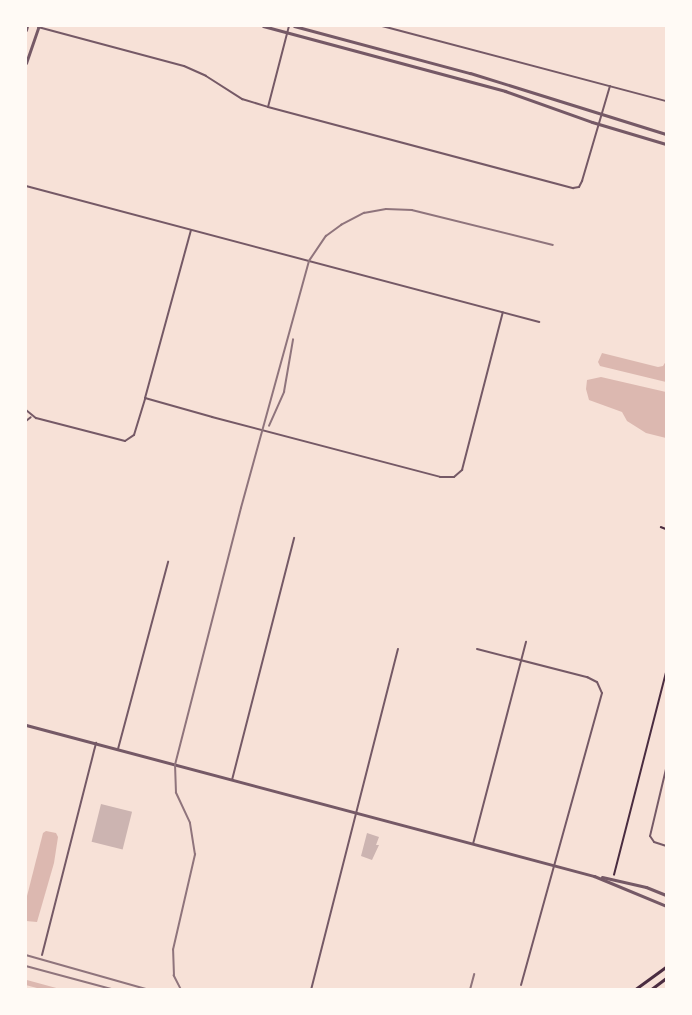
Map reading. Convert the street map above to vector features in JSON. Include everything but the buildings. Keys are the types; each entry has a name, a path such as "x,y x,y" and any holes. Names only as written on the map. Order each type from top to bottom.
{"main road":[{"path":"634,990 666,968"},
{"path":"650,990 666,978"}],"street":[{"path":"26,30 27,26"},
{"path":"26,63 38,26 184,66 206,76 242,99 268,107 562,185 579,187 610,86"},
{"path":"263,26 505,91 598,124 666,144"},
{"path":"268,107 289,26"},
{"path":"294,26 470,73 666,134"},
{"path":"382,26 666,101"},
{"path":"26,186 539,322"},
{"path":"31,417 125,441 134,435 191,230"},
{"path":"145,398 440,477 454,477 462,470 503,312"},
{"path":"26,410 30,411 31,417"},
{"path":"26,421 31,417"},
{"path":"232,780 294,538"},
{"path":"118,749 168,562"},
{"path":"473,844 526,642"},
{"path":"311,990 399,649"},
{"path":"477,649 587,677 597,682 602,693 521,985"},
{"path":"26,725 594,876 630,889 666,906"},
{"path":"42,955 96,743"},
{"path":"666,769 650,836 654,842 666,846"},
{"path":"594,876 646,887 666,895"},
{"path":"630,889 635,886 646,887"}],"path":[{"path":"661,527 666,529"},
{"path":"613,879 666,672"}],"shaded area":[{"path":"602,353 658,367 663,366 666,361 666,382 600,366 598,362"},
{"path":"601,377 666,392 666,438 646,433 627,421 622,412 589,400 586,389 587,380"},
{"path":"46,831 56,833 58,837 54,863 37,922 26,921 26,900 43,833"}],"waterway":[{"path":"26,982 55,990"}],"railway":[{"path":"181,990 174,976 173,950 195,855 190,823 176,793 175,765 241,508 309,261 326,236 341,225 364,213 386,209 412,210 553,245"},
{"path":"269,426 284,392 293,340"},
{"path":"26,955 150,990"},
{"path":"26,966 115,990"},
{"path":"470,990 474,975"}]}
